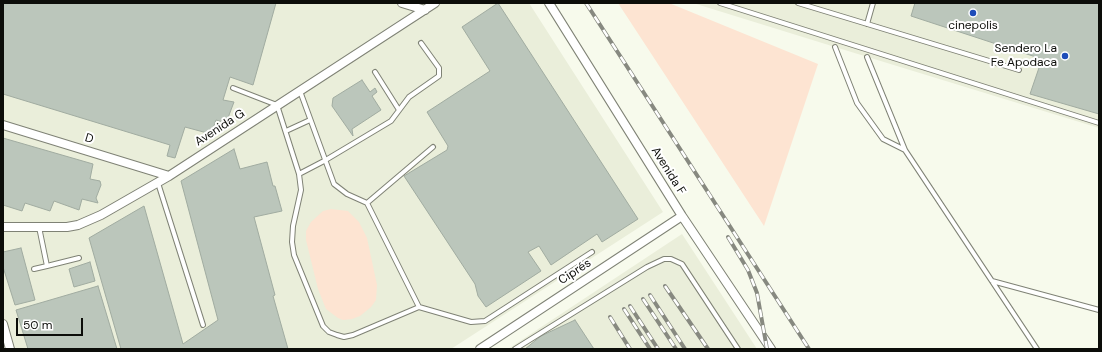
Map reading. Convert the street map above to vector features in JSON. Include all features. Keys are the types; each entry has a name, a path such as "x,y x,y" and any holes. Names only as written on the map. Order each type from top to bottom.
{"street":[{"path":"402,3 425,10"},
{"name":"Avenida G","path":"3,227 67,227 88,221 169,176 434,3"},
{"name":"Avenida F","path":"549,3 682,216 771,349"},
{"name":"D","path":"3,125 169,176"},
{"name":"Ciprés","path":"480,349 682,216"},
{"path":"3,324 10,349"}],"lane":[{"path":"720,3 1099,123"},
{"path":"798,3 1019,70"},
{"path":"867,24 873,3"},
{"path":"299,174 324,161 391,121 413,94 439,76 439,68 421,42"},
{"path":"835,47 857,103 883,139 905,150"},
{"path":"867,57 905,150 1037,349"},
{"path":"375,72 399,110"},
{"path":"233,88 277,105 299,174 301,190 293,226 292,242 294,255 323,326 329,332 344,337 353,335 418,307 471,322 485,321 592,252"},
{"path":"299,90 330,176 338,189 367,203 418,307"},
{"path":"286,131 310,120"},
{"path":"367,203 433,147"},
{"path":"158,182 203,325"},
{"path":"39,227 47,266"},
{"path":"34,269 79,258"},
{"path":"515,349 647,267 664,259 671,259 682,264 738,349"},
{"path":"992,281 1099,310"}],"shaded area":[{"path":"3,3 529,3 663,212 451,349 3,349"},
{"path":"618,3 669,3 818,64 764,226"},
{"path":"693,3 1099,3 1099,128 835,47"},
{"path":"331,209 348,211 359,222 367,238 377,285 376,300 371,307 360,316 352,319 343,320 326,309 318,289 306,240 306,231 311,222 323,211"},
{"path":"682,234 757,349 508,349"}],"building":[{"path":"3,3 276,3 253,85 230,77 223,100 234,102 226,123 216,120 211,134 185,127 175,158 167,156 170,145 3,94"},
{"path":"498,3 638,219 602,242 597,234 551,265 539,246 528,252 541,271 486,307 478,296 475,284 404,176 447,150 448,146 427,112 490,71 462,27"},
{"name":"Sendero La Fe Apodaca","path":"915,3 1099,3 1099,114 1030,94 1042,59 911,16"},
{"path":"362,80 370,92 375,88 377,92 372,96 381,110 352,129 353,136 332,106 333,98"},
{"path":"3,138 93,164 90,179 100,181 101,185 96,198 98,203 82,199 79,210 54,201 50,211 25,203 22,211 3,205"},
{"path":"234,149 240,169 267,162 273,186 275,186 282,211 254,217 275,295 273,296 288,349 121,349 89,238 144,206 183,344 218,320 181,181"},
{"path":"21,248 35,300 15,305 3,267 3,252"},
{"path":"90,262 95,281 74,287 69,269"},
{"path":"98,286 117,349 28,349 16,310"},
{"path":"575,320 594,349 525,349 541,336"}],"railway":[{"path":"586,3 809,349"},
{"path":"728,237 748,270 757,293 767,349"},
{"path":"665,286 708,349"},
{"path":"650,295 685,349"},
{"path":"643,299 676,349"},
{"path":"630,306 658,349"},
{"path":"624,309 650,349"},
{"path":"610,317 630,349"}],"place":[{"name":"cinepolis","path":"973,13"},
{"name":"Sendero La Fe Apodaca","path":"1065,56"}]}
